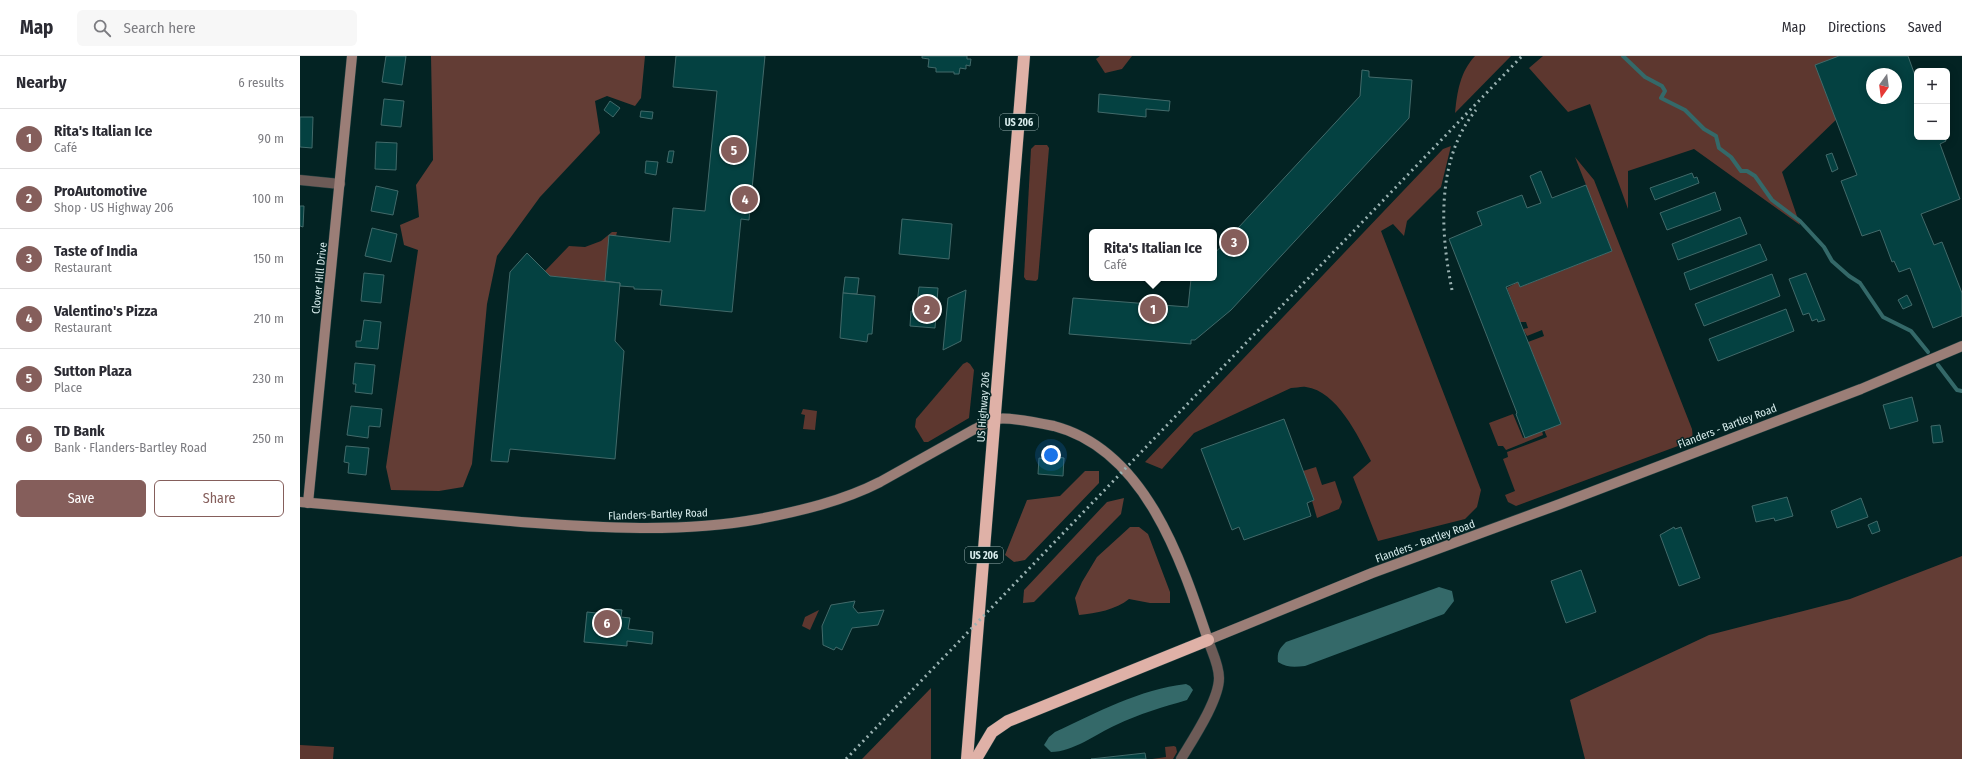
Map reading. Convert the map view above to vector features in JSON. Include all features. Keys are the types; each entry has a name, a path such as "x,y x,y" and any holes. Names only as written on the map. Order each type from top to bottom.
{"highway":[{"name":"US Highway 206","path":"967,759 1024,56"},
{"path":"976,759 992,732 1008,721 1208,640"}],"street":[{"name":"Clover Hill Drive","path":"304,502 340,184 352,56"},
{"path":"300,180 340,184"},
{"name":"Flanders - Bartley Road","path":"1208,640 1372,573 1560,504 1861,389 1962,346"},
{"path":"995,418 1034,422 1067,430 1080,435 1101,447 1120,464 1144,493 1165,529 1208,640 1218,672 1218,688 1182,759"},
{"name":"Flanders-Bartley Road","path":"304,502 595,527 673,527 727,523 798,510 860,491 995,418"}],"shaded area":[{"path":"431,56 645,56 641,98 635,106 607,96 595,101 600,133 540,197 497,256 487,304 472,464 463,487 439,491 391,490 386,467 418,250 404,245 400,225 419,217 416,185 433,160"},
{"path":"1100,56 1132,56 1122,69 1105,73 1096,59"},
{"path":"1475,56 1511,56 1455,113 1460,83 1466,69"},
{"path":"1543,56 1891,56 1878,68 1866,68 1866,91 1782,172 1800,225 1694,149 1628,171 1628,209 1590,104 1568,112 1529,68"},
{"path":"1035,145 1047,145 1049,148 1038,279 1036,281 1026,280 1024,277 1031,149"},
{"path":"1451,146 1441,187 1407,221 1404,236 1393,224 1381,231 1481,490 1477,507 1465,519 1378,541 1353,477 1371,461 1360,439 1337,406 1317,390 1304,387 1291,388 1194,433 1162,469 1145,462 1443,149"},
{"path":"1575,157 1594,180 1692,429 1692,436 1690,441 1686,443 1516,506 1508,502 1505,495 1515,491 1503,459 1508,457 1507,452 1547,437 1544,430 1561,424 1528,342 1544,336 1542,330 1527,336 1523,329 1528,328 1526,322 1520,322 1507,288 1518,282 1520,287 1612,251"},
{"path":"612,232 617,232 605,281 550,276 545,271 569,246 585,247 601,241"},
{"path":"967,362 974,370 969,418 928,442 924,442 915,427 916,419 963,364"},
{"path":"803,409 817,411 815,430 803,429 805,415 801,414"},
{"path":"1513,414 1523,438 1542,431 1543,435 1506,450 1503,446 1498,446 1489,423"},
{"path":"1316,467 1322,485 1335,481 1342,502 1339,509 1317,518 1312,501 1314,500 1303,471"},
{"path":"1085,471 1099,471 1099,483 1025,560 1014,562 1005,555 1027,500 1060,496"},
{"path":"1124,498 1121,514 1034,602 1023,603 1024,590 1107,502"},
{"path":"1130,527 1139,527 1148,534 1170,592 1170,603 1150,603 1129,599 1112,608 1099,612 1079,615 1075,598 1082,582 1097,557"},
{"path":"1962,556 1962,759 1585,759 1570,700 1709,635 1850,599"},
{"path":"819,610 810,630 802,626 805,617"},
{"path":"931,688 931,759 862,759"},
{"path":"300,745 334,747 333,759 300,759"},
{"path":"1165,747 1176,747 1177,752 1173,759 1152,759 1166,757"}],"water":[{"path":"1439,587 1452,591 1454,601 1444,614 1305,666 1294,667 1278,662 1279,651 1286,642"},
{"path":"1186,684 1193,690 1187,700 1133,717 1068,749 1051,752 1044,745 1049,737 1055,732 1102,710 1135,696"}],"building":[{"path":"386,56 406,56 402,85 382,82"},
{"path":"676,56 765,56 749,220 741,219 732,312 660,305 662,290 634,289 634,287 620,286 620,283 605,281 609,235 670,242 673,208 705,211 717,91 673,87"},
{"path":"922,56 967,56 967,59 971,59 970,66 966,65 966,69 960,68 959,74 954,74 954,72 936,72 936,68 928,67 929,59 922,58"},
{"path":"1839,56 1908,56 1914,73 1914,140 1946,140 1940,144 1960,199 1921,214 1934,245 1942,242 1962,293 1962,316 1933,328 1910,268 1899,272 1894,261 1892,262 1880,230 1862,236 1841,181 1857,175 1815,65"},
{"path":"1362,70 1369,71 1369,77 1412,80 1409,118 1231,310 1195,340 1191,340 1191,344 1069,334 1073,298 1188,307 1191,281 1217,281 1217,251 1360,96"},
{"path":"1099,94 1170,101 1169,111 1146,109 1146,117 1098,112"},
{"path":"384,99 404,101 401,127 381,125"},
{"path":"610,101 620,108 613,117 604,110"},
{"path":"641,111 653,112 652,119 640,117"},
{"path":"300,117 313,117 312,148 300,147"},
{"path":"376,142 397,143 396,170 375,169"},
{"path":"669,151 674,151 672,163 667,162"},
{"path":"1832,153 1838,169 1832,172 1826,155"},
{"path":"646,161 658,162 656,175 645,173"},
{"path":"1541,171 1552,198 1586,185 1612,251 1520,287 1518,282 1506,287 1561,424 1525,438 1516,414 1517,413 1449,239 1482,225 1477,212 1522,195 1527,208 1541,203 1530,176"},
{"path":"1692,173 1694,178 1697,177 1699,183 1655,200 1650,188"},
{"path":"376,186 398,191 393,215 371,211"},
{"path":"1715,192 1721,210 1667,230 1660,213"},
{"path":"300,206 304,206 303,227 300,226"},
{"path":"1740,217 1747,234 1678,260 1672,244"},
{"path":"902,219 952,224 949,259 899,254"},
{"path":"372,228 397,234 391,262 365,256"},
{"path":"1760,244 1767,260 1690,290 1684,273"},
{"path":"527,253 550,276 620,283 615,341 624,351 615,459 510,449 508,462 491,461 510,272"},
{"path":"364,273 384,275 381,303 361,301"},
{"path":"1806,273 1825,320 1818,322 1817,319 1812,321 1809,313 1803,315 1789,279"},
{"path":"1772,274 1780,296 1704,326 1695,304"},
{"path":"845,277 859,278 857,294 843,293"},
{"path":"919,287 938,288 935,328 910,326 911,311 916,311"},
{"path":"966,290 961,341 943,350 948,298"},
{"path":"843,293 875,296 872,334 868,334 867,342 840,338"},
{"path":"1907,295 1912,305 1903,309 1898,300"},
{"path":"1786,309 1794,331 1718,361 1709,339"},
{"path":"364,320 381,322 378,349 356,347 356,341 361,341"},
{"path":"355,363 375,365 372,394 355,392 356,384 353,384"},
{"path":"1912,397 1918,421 1890,429 1883,405"},
{"path":"351,406 382,409 380,427 369,426 368,438 347,435"},
{"path":"1284,419 1314,500 1307,503 1311,516 1244,540 1239,527 1232,530 1201,449"},
{"path":"1940,425 1943,442 1933,443 1931,426"},
{"path":"346,446 369,448 366,475 348,473 349,463 344,462"},
{"path":"1050,456 1064,458 1063,476 1038,474 1039,458 1049,459"},
{"path":"1787,497 1793,516 1775,521 1774,518 1756,522 1752,506"},
{"path":"1861,498 1868,517 1837,528 1831,511"},
{"path":"1877,521 1880,531 1872,534 1868,525"},
{"path":"1674,527 1675,529 1681,527 1700,578 1679,586 1660,535"},
{"path":"1581,570 1596,612 1566,623 1551,581"},
{"path":"855,601 853,607 858,613 884,610 878,625 852,628 842,650 836,647 834,650 823,645 822,626 831,605"},
{"path":"607,609 622,610 621,617 630,618 628,629 653,632 652,644 627,641 627,646 584,642 587,612 606,614"},
{"path":"1145,753 1146,759 1091,759"}],"waterway":[{"path":"1623,56 1645,77 1662,86 1665,91 1661,98 1685,110 1704,129 1716,136 1719,148 1731,157 1741,171 1747,171 1755,176 1772,200 1800,221 1824,247 1832,261 1849,276 1860,283 1883,317 1911,331 1928,352"},
{"path":"1938,365 1957,390 1962,391"}],"railway":[{"path":"846,759 1522,56"},
{"path":"1452,290 1445,244 1444,196 1454,150 1463,129 1476,110"}],"place":[{"name":"Sutton Plaza","path":"734,150"},
{"name":"Valentino's Pizza","path":"745,199"},
{"name":"Taste of India","path":"1234,242"},
{"name":"ProAutomotive","path":"927,309"},
{"name":"Rita's Italian Ice","path":"1153,309"},
{"name":"TD Bank","path":"607,623"}]}
